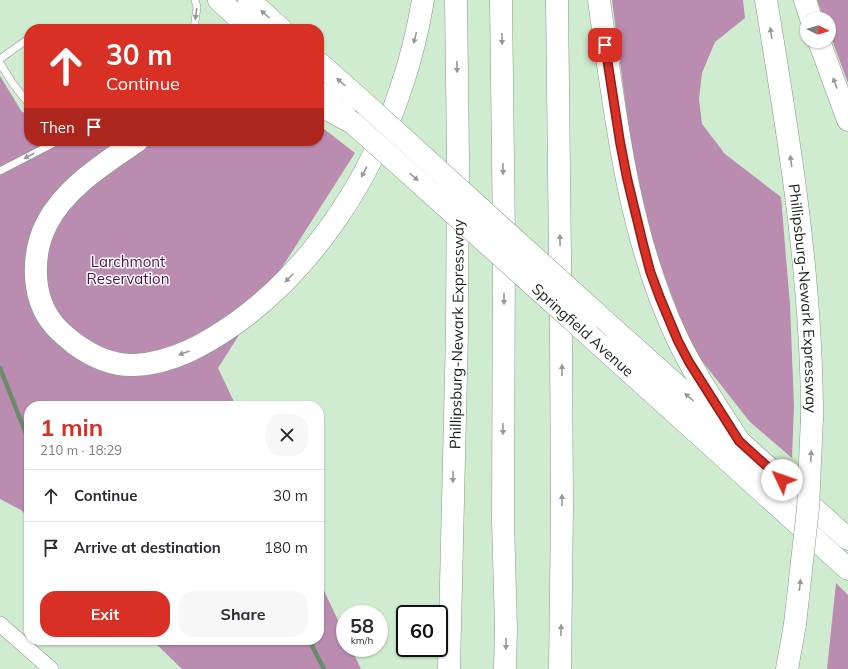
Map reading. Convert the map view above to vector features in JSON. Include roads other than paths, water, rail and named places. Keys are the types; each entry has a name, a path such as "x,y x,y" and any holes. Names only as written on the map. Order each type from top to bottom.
{"main road":[{"path":"220,0 246,24"},
{"path":"249,0 275,24"},
{"path":"130,146 68,193 55,209 46,224 40,240 36,268 40,299 51,321 60,331 84,351 97,358 110,363 140,364 164,360 188,352 205,344 245,317 286,280 306,259 324,236 341,212 381,138 401,88 414,43 423,0"},
{"name":"Phillipsburg-Newark Expressway","path":"449,669 457,310 458,156 456,0"},
{"path":"501,0 504,239 502,521 506,628 505,669"},
{"path":"557,0 562,351 560,669"},
{"path":"599,0 627,178 650,271 678,341 739,441"},
{"name":"Phillipsburg-Newark Expressway","path":"766,0 784,110 803,256 812,382 808,515 795,624 787,669"},
{"path":"805,0 809,12"},
{"path":"822,48 848,120"},
{"name":"Springfield Avenue","path":"324,67 848,539"},
{"name":"Springfield Avenue","path":"324,97 848,569"},
{"path":"324,108 353,123"},
{"path":"490,669 492,629 502,521"},
{"path":"794,669 795,624"}],"street":[{"path":"0,624 50,669"}],"lane":[{"path":"195,0 197,7 195,24"},
{"path":"0,59 24,42"},
{"path":"0,63 13,84 24,98"},
{"path":"0,171 48,146"}],"waterway":[{"path":"0,368 24,428"},
{"path":"312,645 324,669"}],"park label":[{"name":"Larchmont Reservation","path":"128,270"}]}
